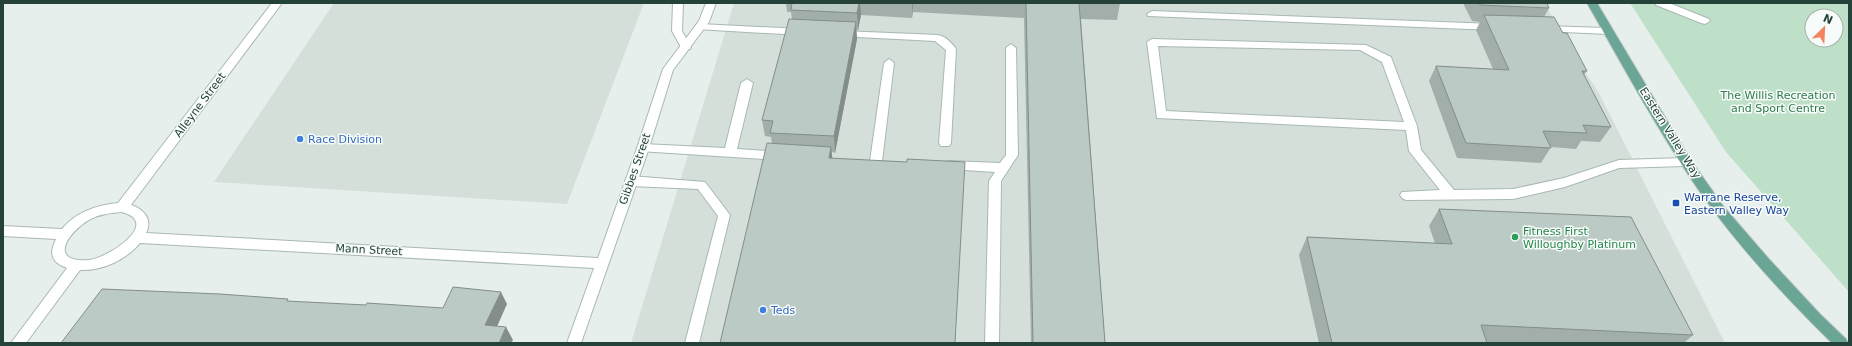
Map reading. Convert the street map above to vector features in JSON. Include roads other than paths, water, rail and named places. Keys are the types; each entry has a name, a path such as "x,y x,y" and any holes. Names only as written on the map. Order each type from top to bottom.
{"main road":[{"name":"Eastern Valley Way","path":"1592,3 1686,162 1720,210 1764,263 1815,318 1841,343"}],"street":[{"name":"Alleyne Street","path":"122,207 277,3"},
{"path":"678,3 677,31 686,46"},
{"name":"Gibbes Street","path":"574,343 631,181 668,69 704,22 710,3"},
{"path":"1660,3 1705,21"},
{"path":"1152,14 1503,27"},
{"path":"700,27 811,32"},
{"path":"1534,28 1608,31"},
{"path":"835,34 938,38 951,49 945,143"},
{"path":"1411,126 1161,116 1152,42 1362,47 1387,60 1411,126 1415,152 1451,195"},
{"path":"992,343 995,181 1012,155 1010,48"},
{"path":"861,160 880,161 889,63"},
{"path":"730,153 747,83"},
{"path":"642,148 792,156"},
{"path":"1406,195 1513,194 1565,182 1619,164 1686,162"},
{"path":"940,164 1004,168"},
{"path":"631,181 701,185 724,215 692,343"},
{"path":"110,208 132,208 139,213 143,220 142,228 137,238 128,247 117,255 90,265 76,266 66,264 60,259 57,252 59,243 64,234 84,217 110,208"},
{"path":"3,231 64,234"},
{"name":"Mann Street","path":"137,238 601,263"},
{"path":"18,343 76,266"}],"place":[{"name":"Race Division","path":"300,139"},
{"name":"Warrane Reserve, Eastern Valley Way","path":"1676,203"},
{"name":"Fitness First Willoughby Platinum","path":"1515,237"},
{"name":"Teds","path":"763,310"}],"park label":[{"name":"The Willis Recreation and Sport Centre","path":"1778,101"}]}
